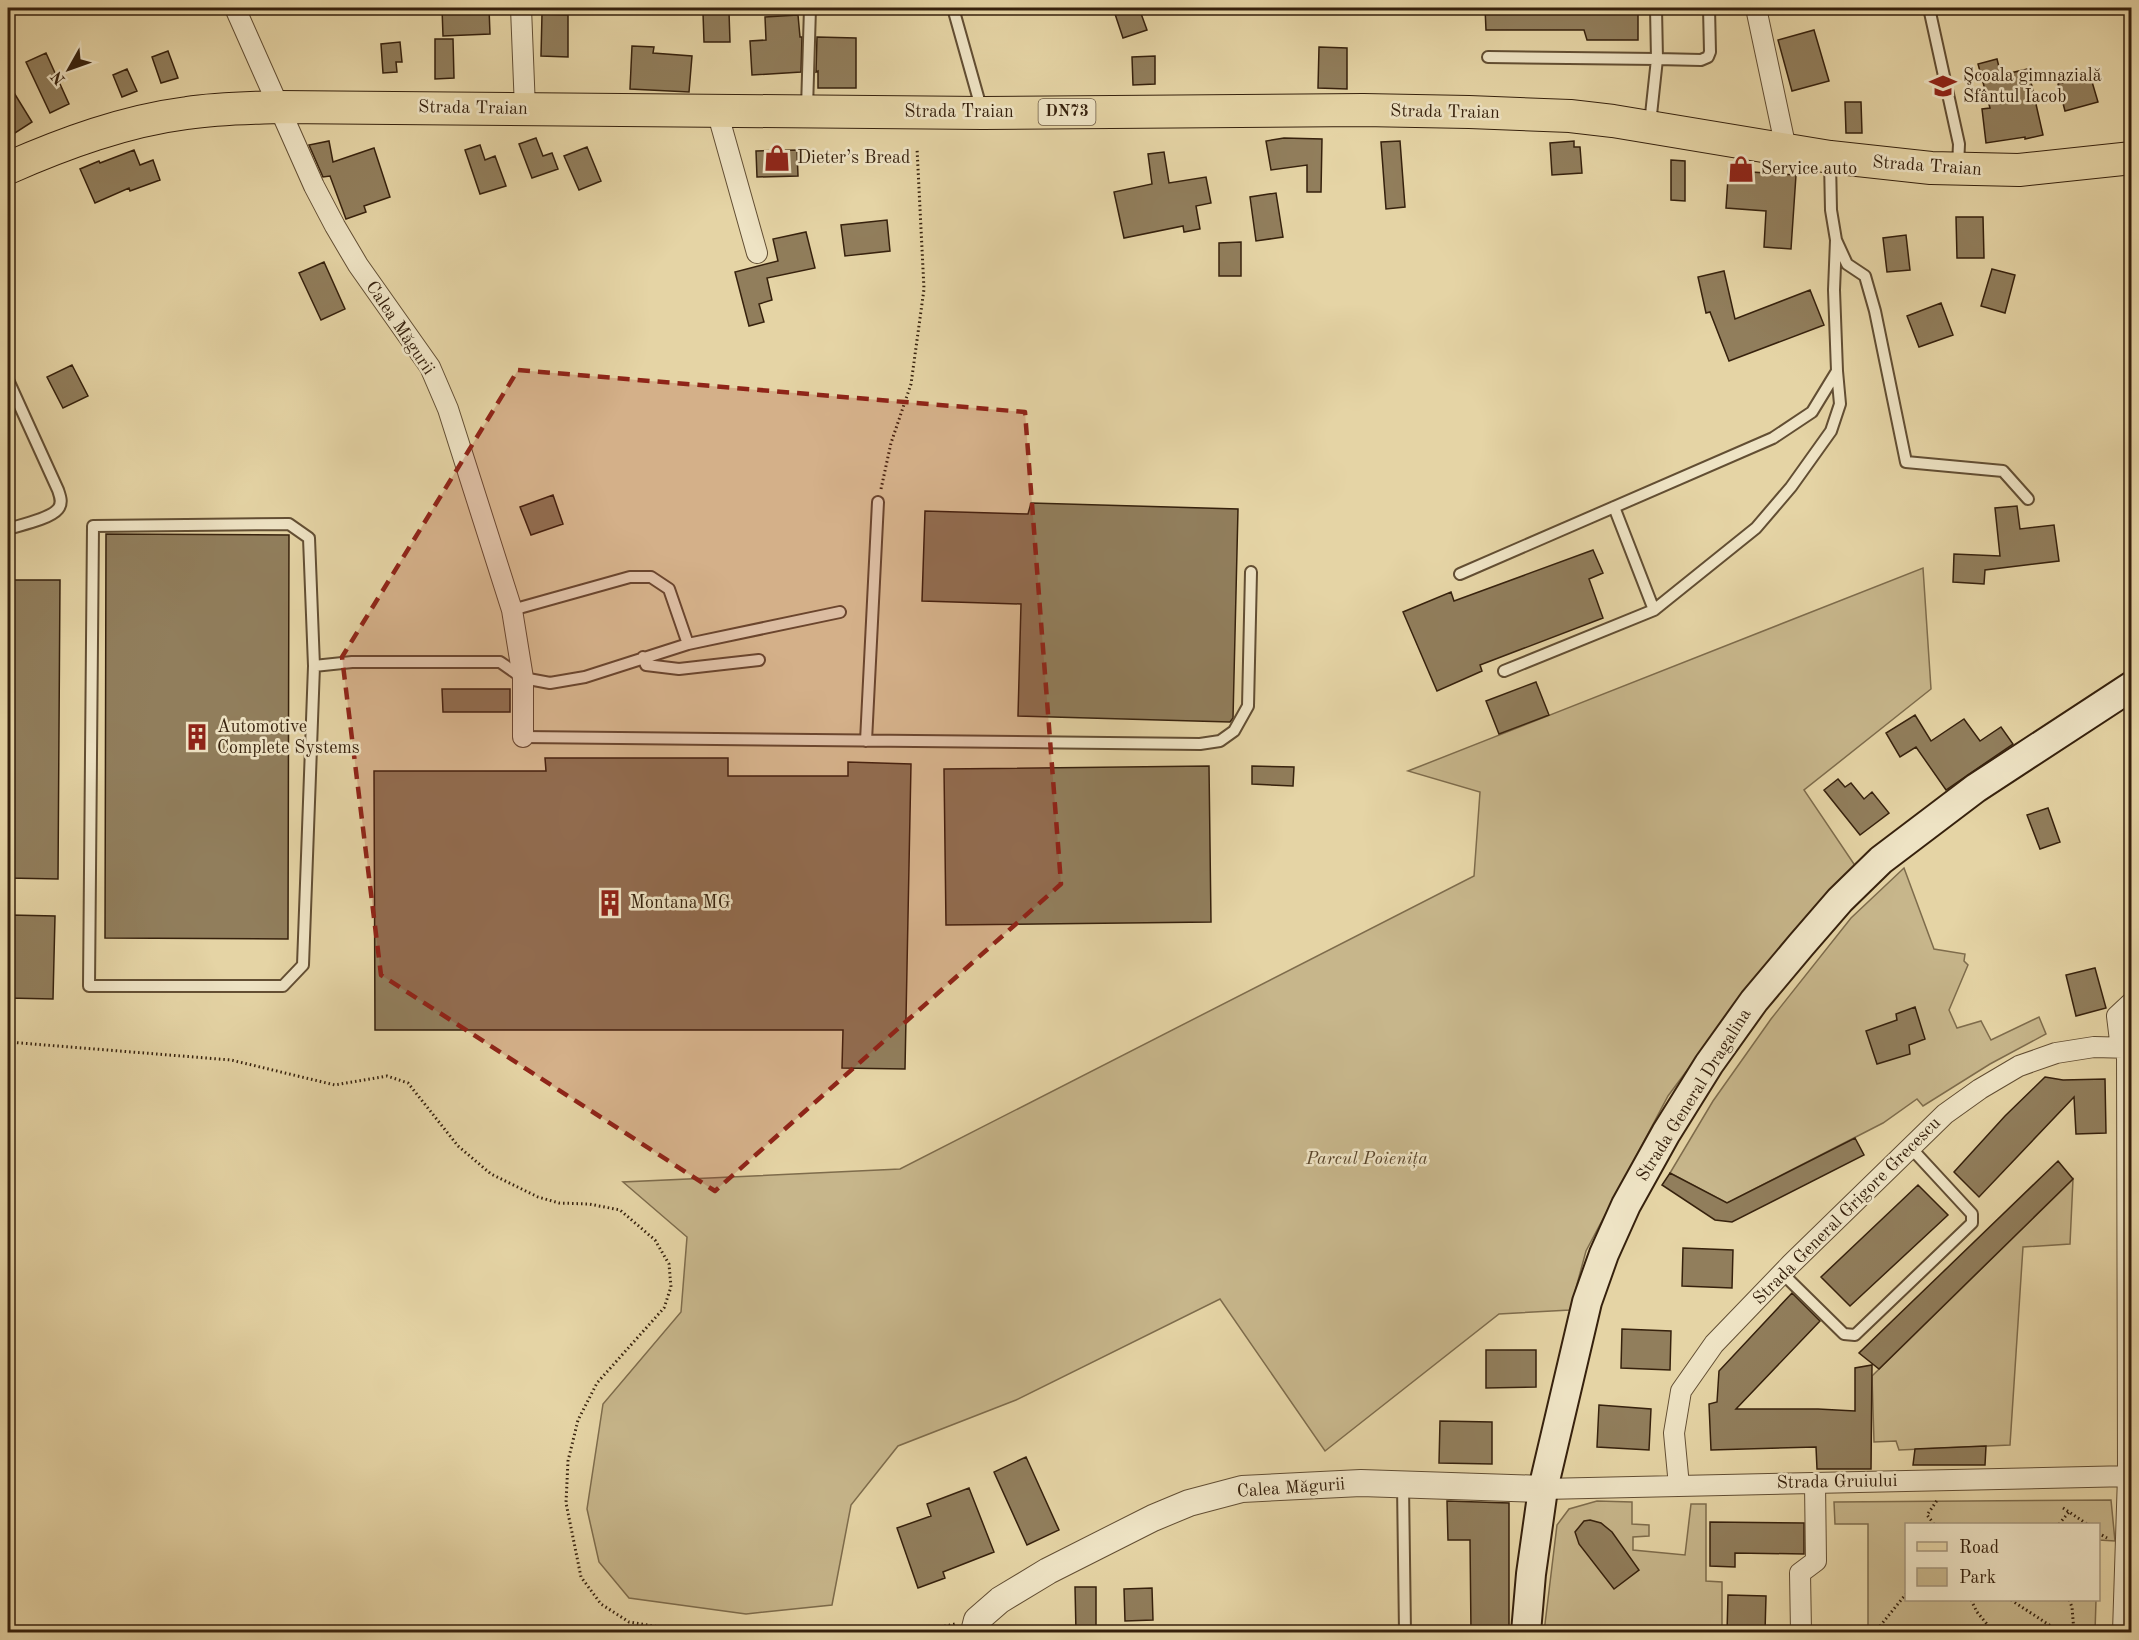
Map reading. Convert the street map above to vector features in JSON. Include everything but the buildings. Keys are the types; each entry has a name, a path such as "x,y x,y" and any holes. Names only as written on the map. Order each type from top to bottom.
{"main road":[{"name":"Strada Traian","path":"8,168 98,134 146,120 215,110 279,107 983,113 1351,110 1469,112 1570,116 1830,157 1958,170 2019,170 2132,158"},
{"name":"Strada General Dragalina","path":"1526,1632 1531,1574 1543,1489 1587,1302 1604,1254 1626,1205 1666,1133 1709,1064 1754,1001 1840,900 1881,860 1976,788 2132,686"}],"street":[{"name":"Calea Măgurii","path":"235,8 314,186 335,226 358,265 430,367 448,410 512,610 522,678 524,737"},
{"path":"521,8 525,109"},
{"path":"1756,8 1786,149"},
{"path":"717,111 757,253"},
{"path":"2123,1632 2129,1476 2126,1049 2117,1016 2132,1002"},
{"name":"Strada General Grigore Grecescu","path":"1679,1486 1674,1433 1681,1390 1714,1344 1945,1114 1980,1089 2019,1066 2056,1053 2094,1047 2126,1049"},
{"name":"Strada Gruiului","path":"1543,1489 2129,1476"},
{"name":"Calea Măgurii","path":"975,1626 1000,1600 1103,1542 1190,1503 1242,1489 1361,1483 1543,1489"},
{"path":"1801,1632 1800,1573 1816,1561 1815,1483"}],"lane":[{"path":"807,111 810,8"},
{"path":"953,8 983,113"},
{"path":"1650,127 1657,59 1656,8"},
{"path":"1488,57 1701,60 1708,57 1710,52 1709,8"},
{"path":"1929,8 1959,144 1958,170"},
{"path":"1504,671 1654,610 1756,528 1791,488 1831,431 1840,405 1836,371 1834,290 1836,240 1831,210 1830,157"},
{"path":"1836,240 1847,264 1864,276 1875,311 1906,462 2003,471 2028,499"},
{"path":"1460,574 1773,438 1812,412 1836,371"},
{"path":"8,380 61,501 59,508 50,515 8,529"},
{"path":"866,741 878,502"},
{"path":"1614,507 1654,610"},
{"path":"289,524 309,538 314,666 303,965 282,986 89,986 93,526 289,524"},
{"path":"524,737 1200,744 1220,741 1234,731 1248,706 1251,572"},
{"path":"512,610 630,577 651,577 669,589 688,644"},
{"path":"314,666 352,662 500,662 522,678 550,683 585,677 688,644 840,612"},
{"path":"643,657 646,666 679,669 759,660"},
{"path":"1783,1274 1844,1334 1855,1335 1972,1223 1972,1214 1911,1148"},
{"path":"1403,1485 1405,1632"}],"path":[{"path":"878,502 891,443 911,384 924,289 917,148"},
{"path":"8,1042 231,1060 335,1085 387,1076 408,1083 458,1146 491,1174 537,1197 559,1203 589,1204 620,1210 655,1240 669,1264 671,1287 664,1308 597,1383 578,1420 568,1461 566,1503 581,1576 601,1605 629,1622 665,1628 749,1632"},
{"path":"1933,1523 1927,1515 1950,1480"},
{"path":"2063,1508 2086,1523"},
{"path":"2060,1523 2069,1512"},
{"path":"1880,1626 1905,1595"},
{"path":"1972,1601 1989,1631 1998,1628 2004,1632"},
{"path":"2013,1601 2060,1632"},
{"path":"2070,1601 2074,1632"},
{"path":"918,1632 975,1626"}],"highlighted area":[{"path":"518,370 1025,412 1061,884 715,1191 381,975 342,657"}],"green space":[{"name":"Parcul Poieniţa","path":"1923,568 1931,689 1804,790 1856,867 1751,984 1668,1096 1586,1251 1570,1310 1499,1314 1325,1451 1220,1299 1016,1400 898,1446 851,1505 832,1605 746,1614 629,1598 599,1562 587,1509 603,1404 681,1312 687,1237 623,1182 900,1169 1474,876 1480,792 1408,771"},
{"path":"1904,868 1934,949 1965,954 1964,961 1968,965 1949,1010 1957,1028 1981,1021 1991,1040 2039,1017 2046,1034 1990,1064 1923,1106 1917,1099 1883,1123 1727,1203 1670,1173 1713,1101 1771,1019 1851,918"},
{"path":"2073,1179 2070,1244 2023,1247 2010,1445 1899,1450 1896,1441 1874,1442 1872,1376"},
{"path":"2111,1500 2115,1541 2100,1540 2100,1523 1905,1523 1905,1601 2096,1601 2095,1632 1868,1630 1868,1524 1835,1524 1834,1502"},
{"path":"1597,1501 1632,1502 1632,1524 1649,1525 1649,1536 1633,1537 1633,1550 1685,1555 1691,1504 1706,1504 1706,1581 1722,1582 1722,1632 1544,1632 1557,1525 1569,1509"}],"place":[{"name":"Şcoala gimnazială Sfântul Iacob","path":"1943,86"},
{"name":"Dieter’s Bread","path":"777,158"},
{"name":"Service auto","path":"1741,169"},
{"name":"Automotive Complete Systems","path":"197,737"},
{"name":"Montana MG","path":"610,903"}]}
